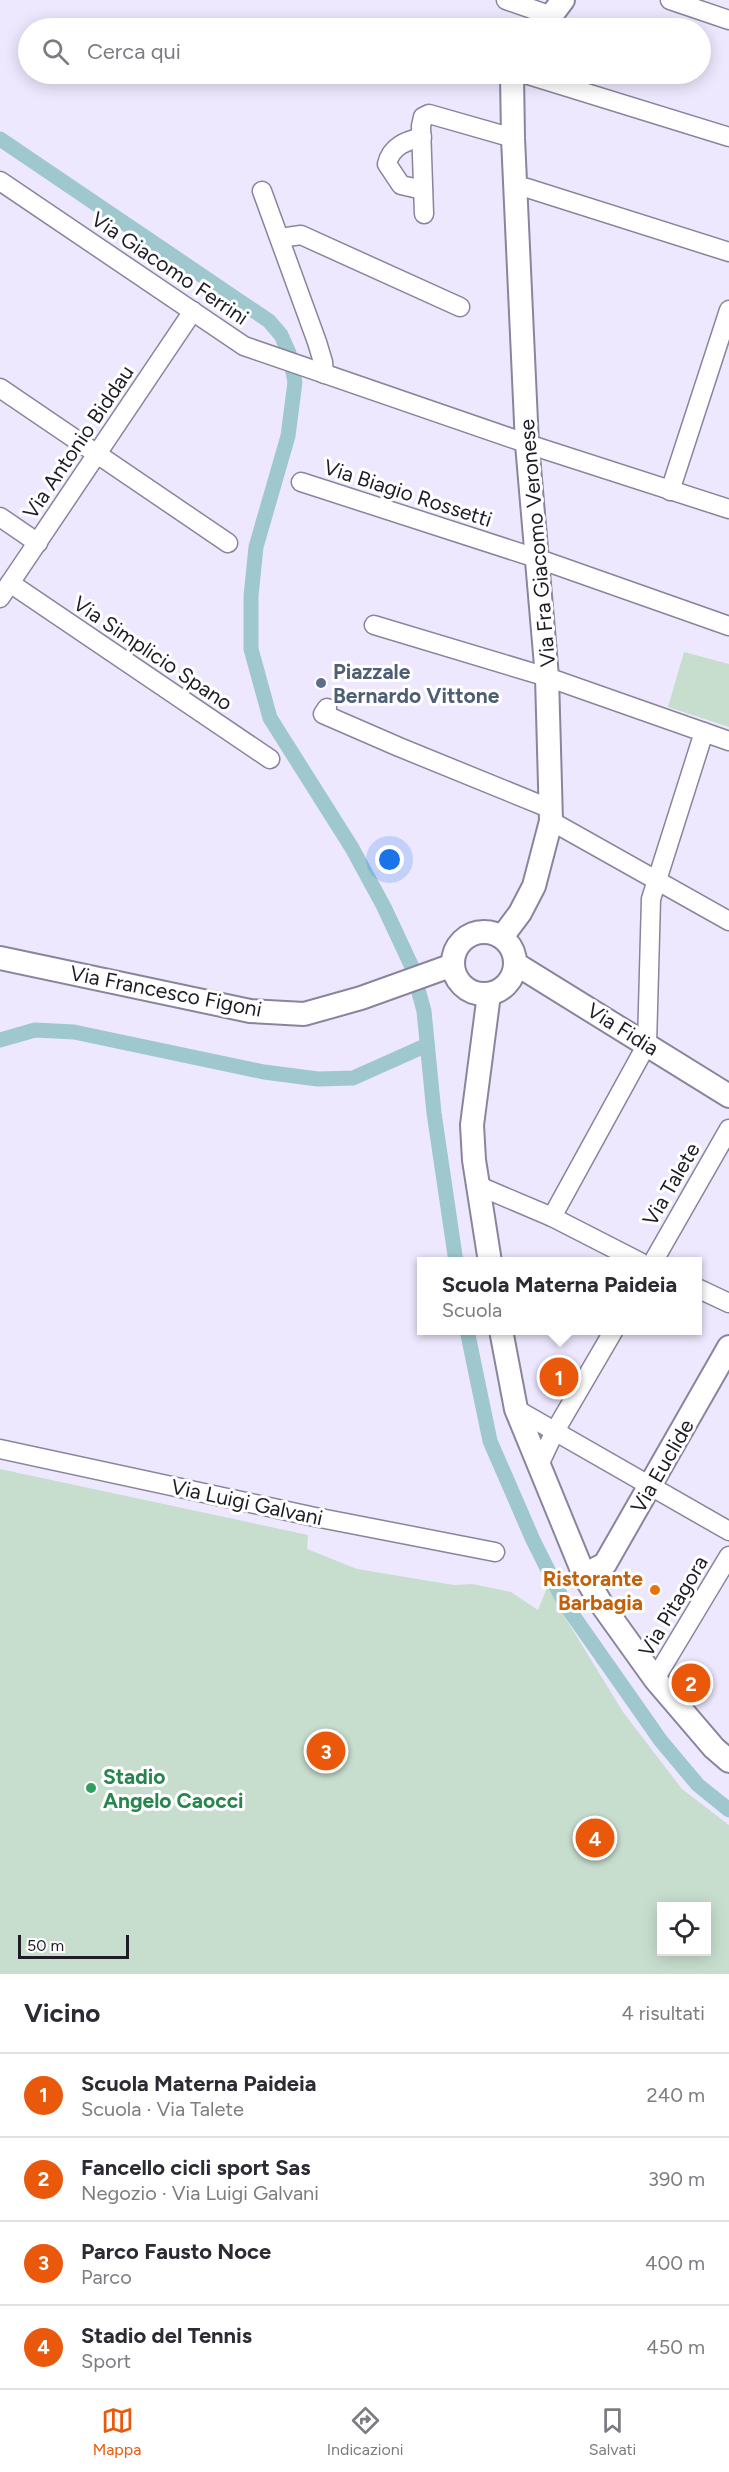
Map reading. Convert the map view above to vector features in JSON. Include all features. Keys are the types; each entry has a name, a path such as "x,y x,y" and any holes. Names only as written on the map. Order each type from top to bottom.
{"street":[{"path":"506,0 552,15"},
{"path":"670,0 729,20"},
{"name":"Via Fra Giacomo Veronese","path":"502,937 520,913 534,886 551,815 547,677 527,444 512,84"},
{"path":"557,84 729,137"},
{"path":"424,214 423,117 429,114 513,138"},
{"path":"422,137 405,141 389,154 387,164 401,185 423,190"},
{"name":"Via Giacomo Ferrini","path":"0,181 244,346 527,444 729,509"},
{"path":"517,187 527,188 729,252"},
{"path":"262,191 324,362 318,372"},
{"path":"280,238 301,235 459,307"},
{"path":"670,491 729,310"},
{"name":"Via Antonio Biddau","path":"5,591 193,311"},
{"path":"0,388 228,543"},
{"name":"Via Biagio Rossetti","path":"301,482 536,558 729,626"},
{"path":"0,517 38,543"},
{"name":"Via Simplicio Spano","path":"5,591 270,759"},
{"path":"374,625 547,677 729,741"},
{"path":"327,708 323,714 551,815 729,921"},
{"path":"552,1217 647,1044 651,899 704,732"},
{"path":"483,932 502,937 514,953 516,964 514,975 508,984 500,991 489,994 479,994 468,990 444,968 465,939 483,932"},
{"name":"Via Francesco Figoni","path":"0,958 250,1011 304,1014 361,998 444,968"},
{"name":"Via Fidia","path":"516,964 729,1096"},
{"path":"489,994 472,1125 474,1160 489,1257"},
{"name":"Via Talete","path":"656,1257 729,1129"},
{"path":"479,1186 552,1217 630,1257"},
{"path":"702,1290 729,1303"},
{"path":"502,1335 516,1409 584,1575 602,1605 655,1679 694,1726 729,1761"},
{"path":"539,1465 555,1431 611,1335"},
{"name":"Via Euclide","path":"584,1575 606,1564 729,1347"},
{"path":"516,1409 729,1531"},
{"name":"Via Luigi Galvani","path":"0,1449 315,1517 495,1552"},
{"name":"Via Pitagora","path":"655,1679 729,1556"}],"green space":[{"path":"684,652 729,664 729,727 668,707"},
{"path":"0,1469 308,1535 307,1549 357,1569 454,1585 472,1584 511,1592 538,1610 548,1585 563,1614 623,1712 682,1789 729,1825 729,1974 0,1974"}],"waterway":[{"path":"0,139 269,321 281,335 289,353 295,382 288,436 256,547 251,596 251,649 270,718 352,848 384,907 412,967 424,1011 434,1113 455,1257"},
{"path":"0,1040 35,1030 74,1032 264,1072 318,1079 353,1078 427,1045"},
{"path":"468,1335 490,1441 533,1540 565,1604 661,1741 698,1785 729,1810"}],"place":[{"name":"Piazzale Bernardo Vittone","path":"321,683"},
{"name":"Scuola Materna Paideia","path":"559,1377"},
{"name":"Ristorante Barbagia","path":"655,1590"},
{"name":"Fancello cicli sport Sas","path":"691,1683"},
{"name":"Parco Fausto Noce","path":"326,1751"},
{"name":"Stadio Angelo Caocci","path":"91,1788"},
{"name":"Stadio del Tennis","path":"595,1838"}]}
